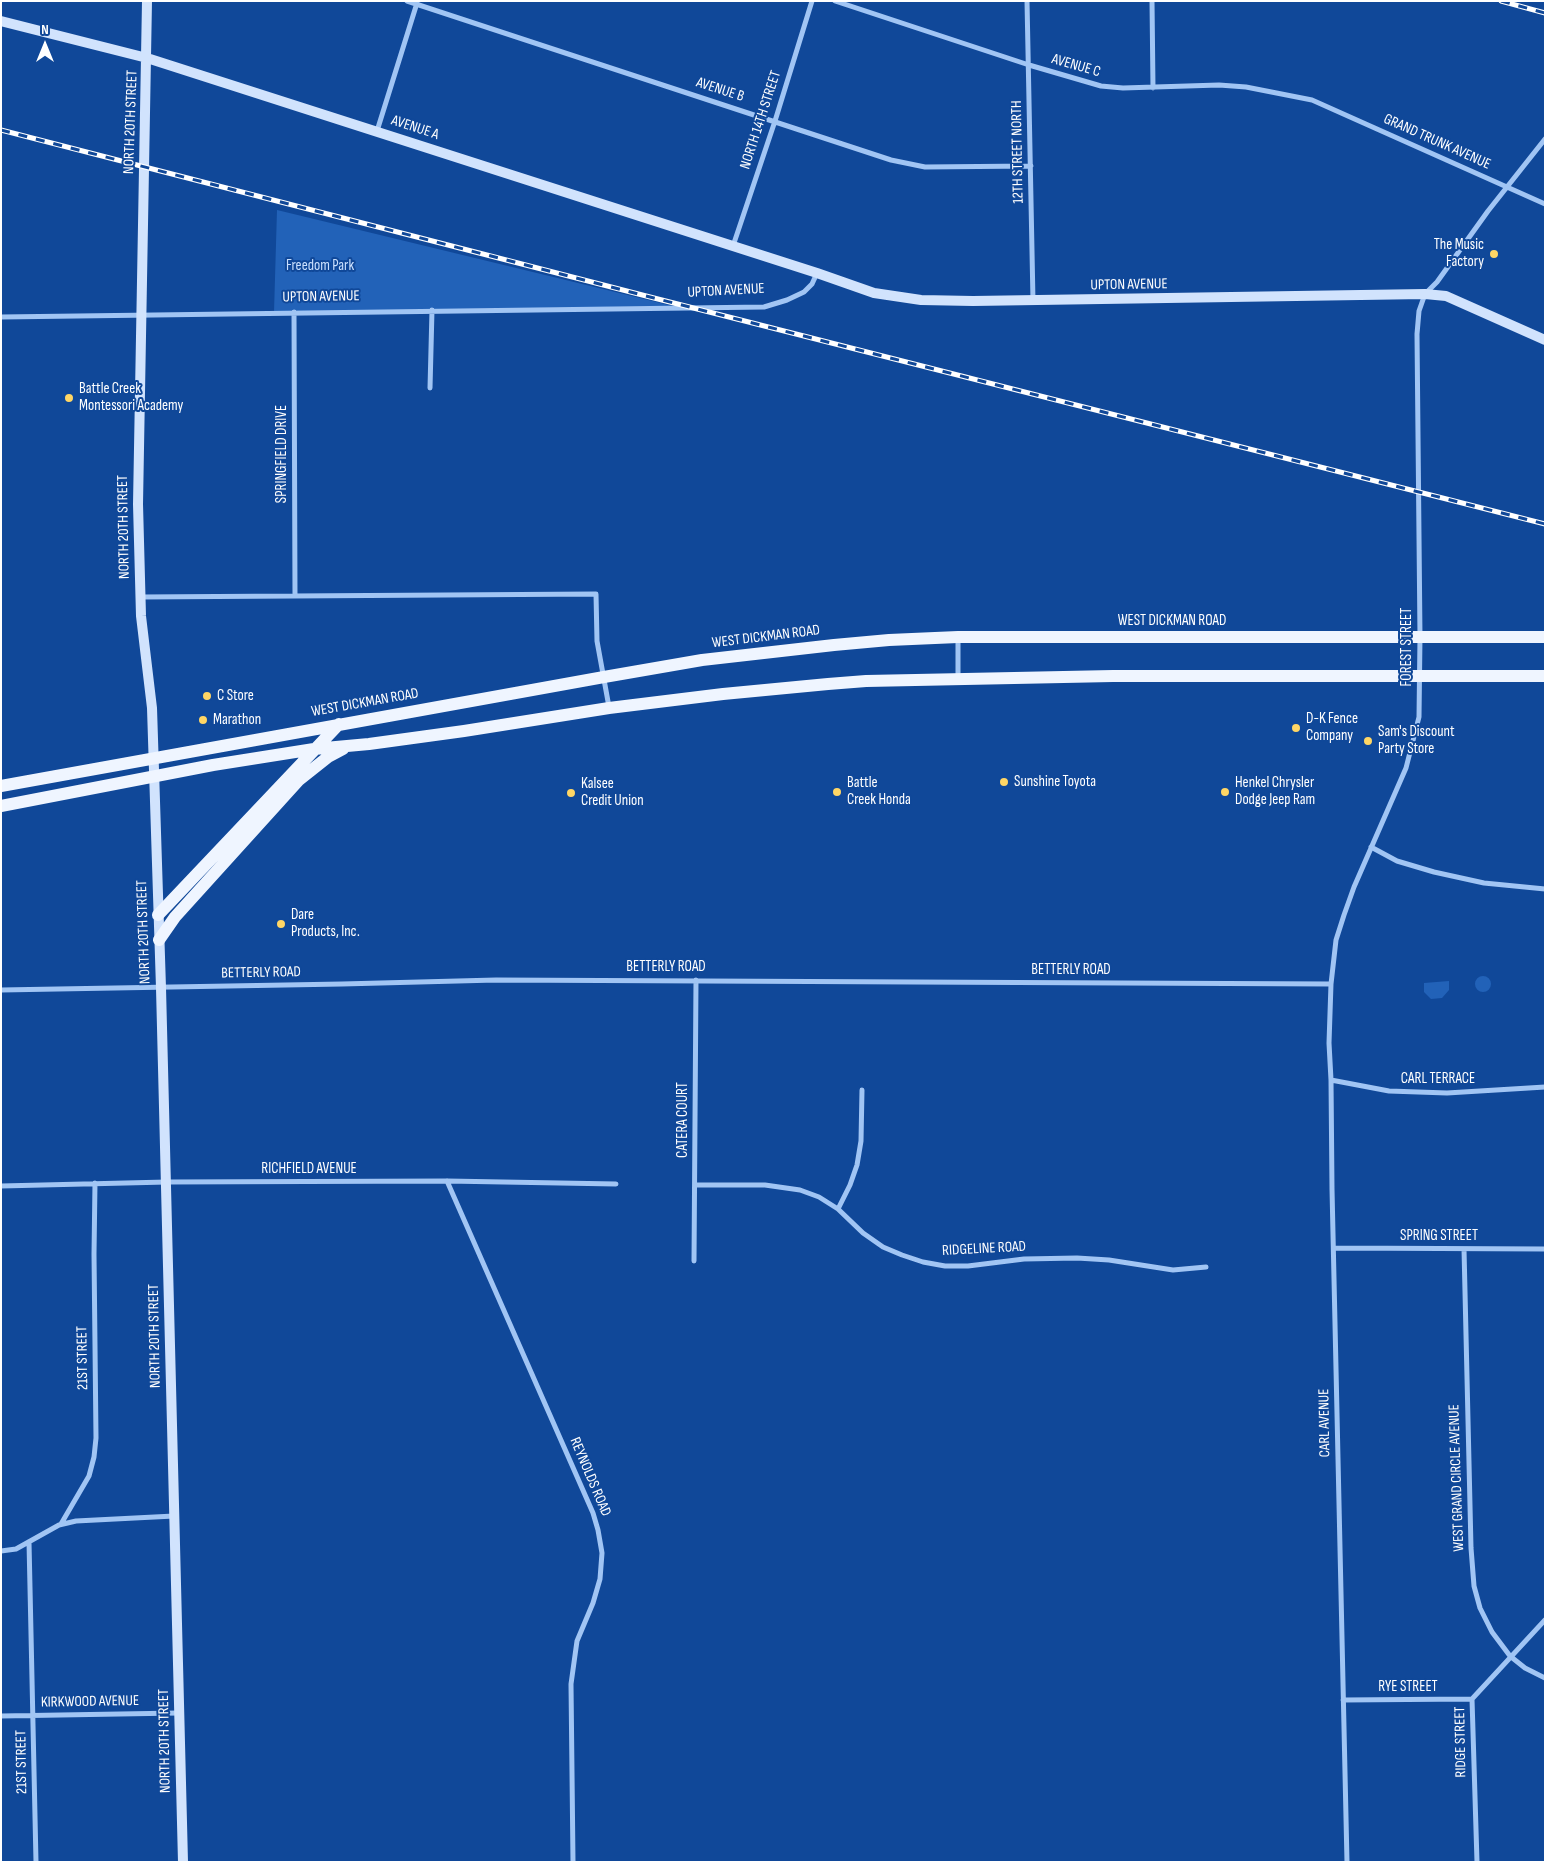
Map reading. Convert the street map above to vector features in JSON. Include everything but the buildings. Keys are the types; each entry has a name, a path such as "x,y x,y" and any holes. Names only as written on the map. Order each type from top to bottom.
{"main road":[{"name":"WEST DICKMAN ROAD","path":"1,786 702,660 824,646 889,640 958,637 1545,637"},
{"path":"1,806 314,749 464,731 609,708 723,694 857,682 1113,676 1545,676"},
{"path":"158,915 339,724"},
{"path":"159,940 175,916 299,780 328,757 352,745"}],"street":[{"name":"NORTH 20TH STREET","path":"147,1 138,473 140,597 152,708 167,1182 183,1862"},
{"name":"AVENUE B","path":"407,1 890,160 925,167 1031,166"},
{"name":"NORTH 14TH STREET","path":"733,246 775,121 812,1"},
{"name":"AVENUE C","path":"835,1 1029,65 1101,86 1153,88 1219,85 1246,87 1320,104"},
{"name":"12TH STREET NORTH","path":"1027,1 1034,301"},
{"path":"1152,1 1153,88"},
{"path":"376,132 417,3"},
{"name":"AVENUE A","path":"1,21 147,58 817,273"},
{"name":"GRAND TRUNK AVENUE","path":"1320,104 1545,204"},
{"path":"1425,294 1437,282 1488,211 1545,139"},
{"name":"UPTON AVENUE","path":"1,317 764,307 787,300 804,292 812,284 817,273 874,293 921,300 1034,301 1425,294 1446,296 1545,340"},
{"name":"FOREST STREET","path":"1331,984 1336,940 1354,887 1406,768 1419,717 1417,334 1419,311 1425,294"},
{"path":"430,388 432,310"},
{"name":"SPRINGFIELD DRIVE","path":"294,312 295,596"},
{"path":"140,597 596,594 597,641 609,708"},
{"path":"958,637 958,679"},
{"path":"1371,847 1397,861 1434,872 1484,882 1545,889"},
{"name":"BETTERLY ROAD","path":"1,990 496,980 1331,984"},
{"name":"CATERA COURT","path":"694,1261 696,980"},
{"name":"CARL AVENUE","path":"1331,984 1329,1043 1347,1862"},
{"name":"CARL TERRACE","path":"1331,1080 1388,1091 1447,1093 1545,1087"},
{"path":"838,1209 857,1166 861,1141 862,1090"},
{"name":"RICHFIELD AVENUE","path":"1,1186 167,1182 447,1181 616,1184"},
{"name":"REYNOLDS ROAD","path":"447,1181 593,1513 598,1530 602,1553 600,1579 593,1603 577,1641 571,1684 573,1862"},
{"name":"21ST STREET","path":"61,1524 89,1476 96,1438 95,1183"},
{"name":"RIDGELINE ROAD","path":"695,1185 782,1186 800,1190 819,1197 838,1209 862,1232 884,1247 923,1262 945,1266 968,1266 1024,1259 1077,1258 1109,1260 1173,1270 1206,1267"},
{"name":"SPRING STREET","path":"1334,1248 1545,1248"},
{"name":"WEST GRAND CIRCLE AVENUE","path":"1464,1248 1474,1586 1480,1608 1488,1624 1510,1656 1524,1668 1545,1678"},
{"path":"1,1551 16,1548 61,1524 102,1518 174,1516"},
{"name":"21ST STREET","path":"29,1542 36,1862"},
{"name":"RIDGE STREET","path":"1476,1862 1472,1699 1545,1620"},
{"name":"RYE STREET","path":"1343,1700 1472,1699"},
{"name":"KIRKWOOD AVENUE","path":"1,1716 179,1713"}],"green space":[{"name":"Freedom Park","path":"277,210 673,306 274,312"},
{"path":"1480,976 1486,976 1491,981 1489,990 1480,992 1475,987 1475,981"},
{"path":"1449,981 1449,990 1442,998 1431,999 1424,992 1424,983"}],"railway":[{"path":"1501,1 1545,13"},
{"path":"1,130 1545,524"}],"place":[{"name":"The Music Factory","path":"1494,254"},
{"name":"Battle Creek Montessori Academy","path":"69,398"},
{"name":"C Store","path":"207,696"},
{"name":"Marathon","path":"203,720"},
{"name":"D-K Fence Company","path":"1296,728"},
{"name":"Sam's Discount Party Store","path":"1368,741"},
{"name":"Sunshine Toyota","path":"1004,782"},
{"name":"Battle Creek Honda","path":"837,792"},
{"name":"Henkel Chrysler Dodge Jeep Ram","path":"1225,792"},
{"name":"Kalsee Credit Union","path":"571,793"},
{"name":"Dare Products, Inc.","path":"281,924"}]}
